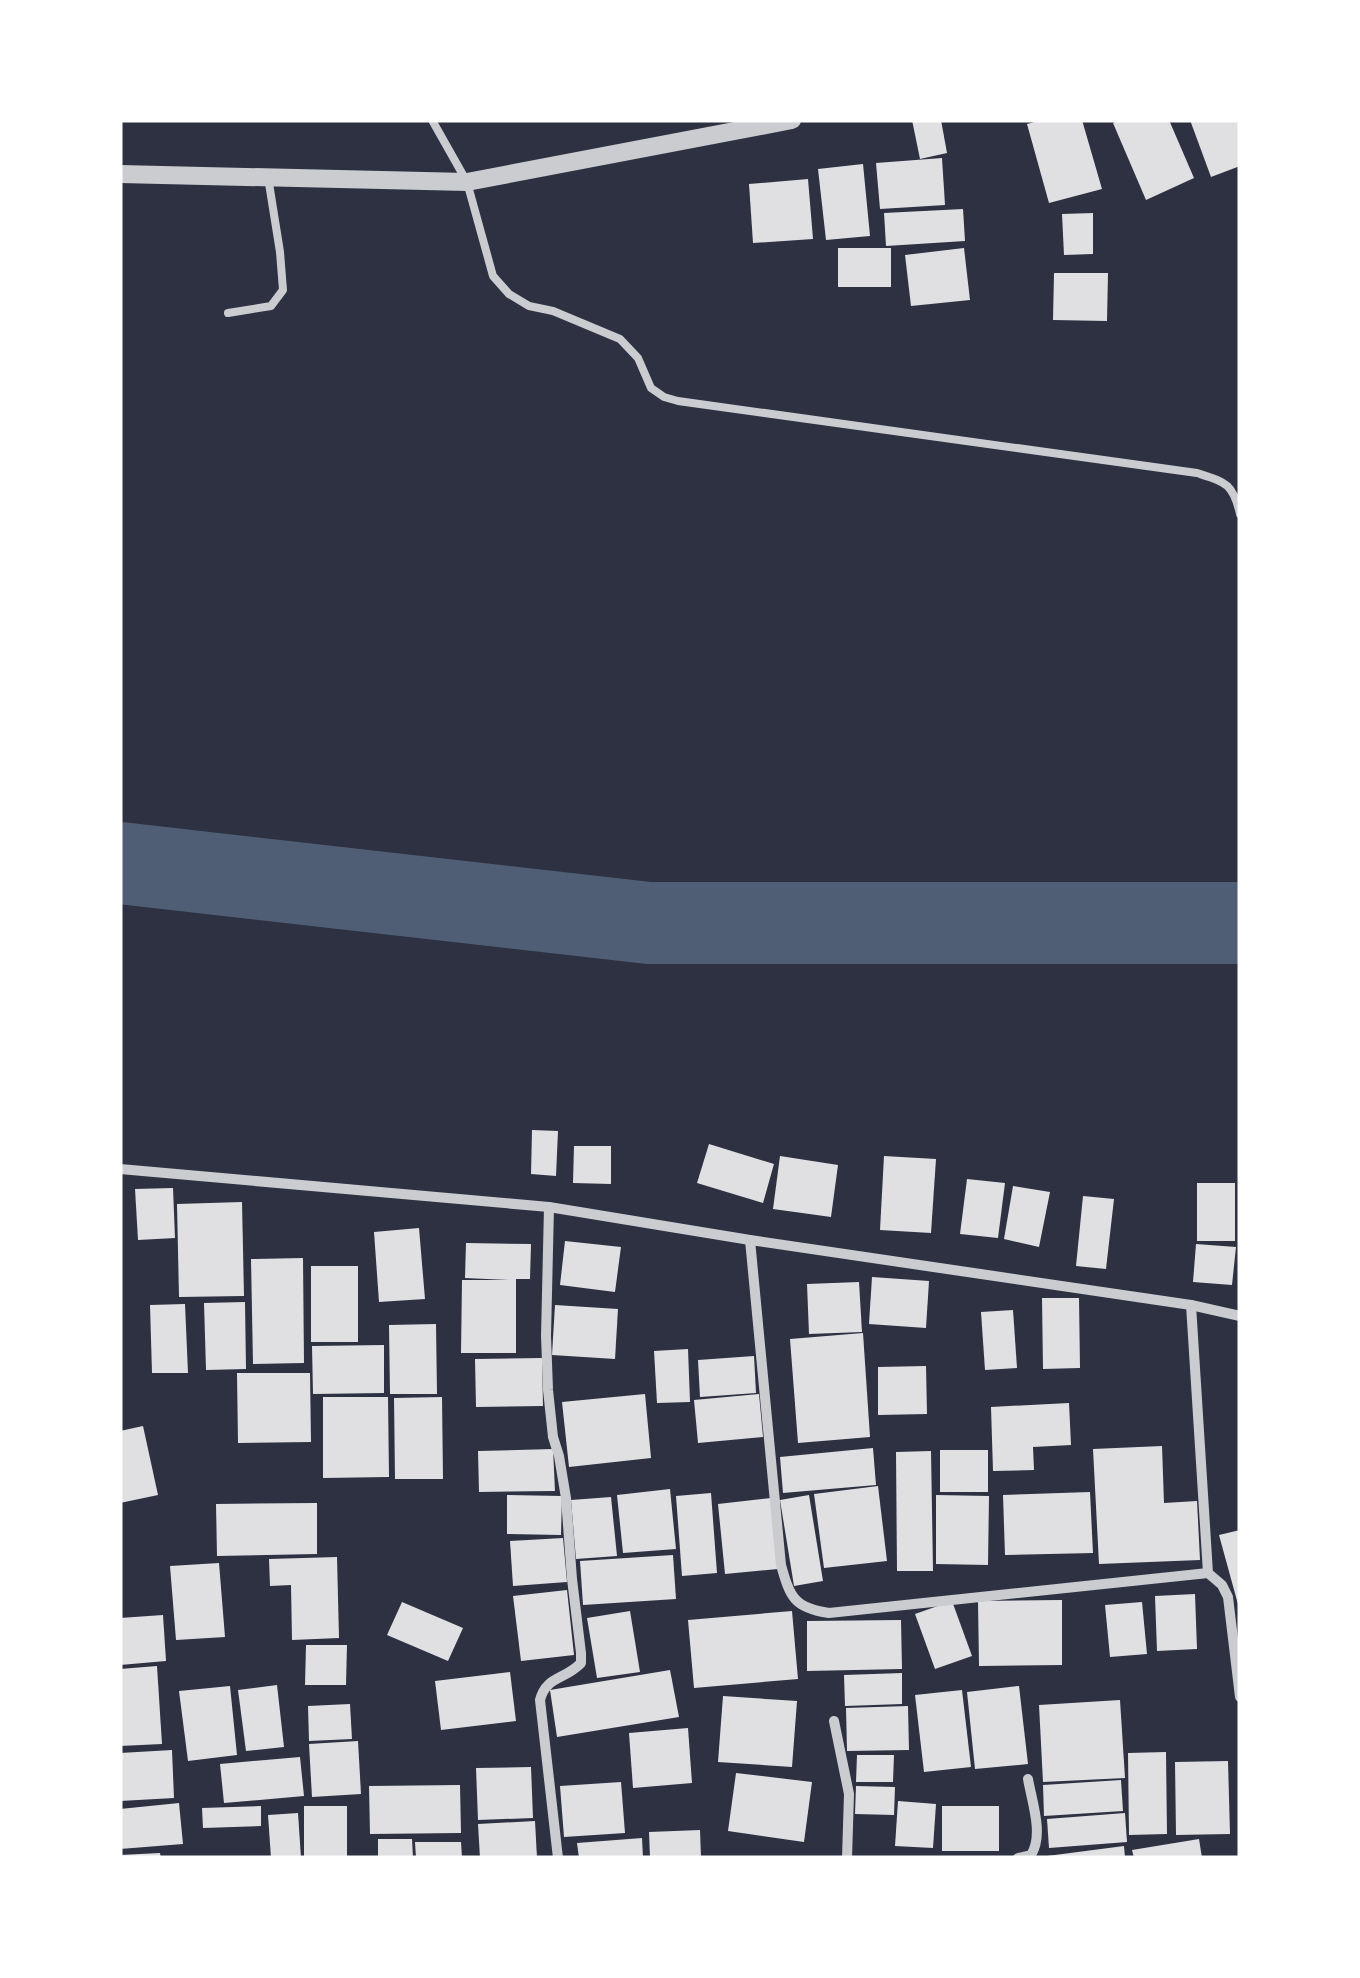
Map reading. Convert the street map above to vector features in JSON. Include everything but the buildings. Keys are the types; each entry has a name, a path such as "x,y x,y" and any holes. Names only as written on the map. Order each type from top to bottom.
{"street":[{"path":"120,174 466,182 741,125 792,120"},
{"path":"120,1170 549,1207 1190,1305 1240,1316"},
{"path":"549,1207 548,1390 552,1437 566,1498 581,1653 577,1668 543,1688 540,1700 558,1858"},
{"path":"750,1240 781,1565 796,1602 808,1610 828,1613 1208,1573"},
{"path":"1190,1305 1208,1573 1222,1585 1228,1597 1240,1696"},
{"path":"834,1721 849,1794 847,1858"},
{"path":"1018,1858 1032,1856 1038,1834 1028,1778"}],"lane":[{"path":"432,120 466,182 493,276 509,294 529,306 553,311 620,339 638,358 650,388 664,397 1197,473 1224,481 1236,498 1240,514"},
{"path":"228,312 270,306 282,290 268,177"}],"waterway":[{"path":"120,863 649,923 1240,923"}]}
